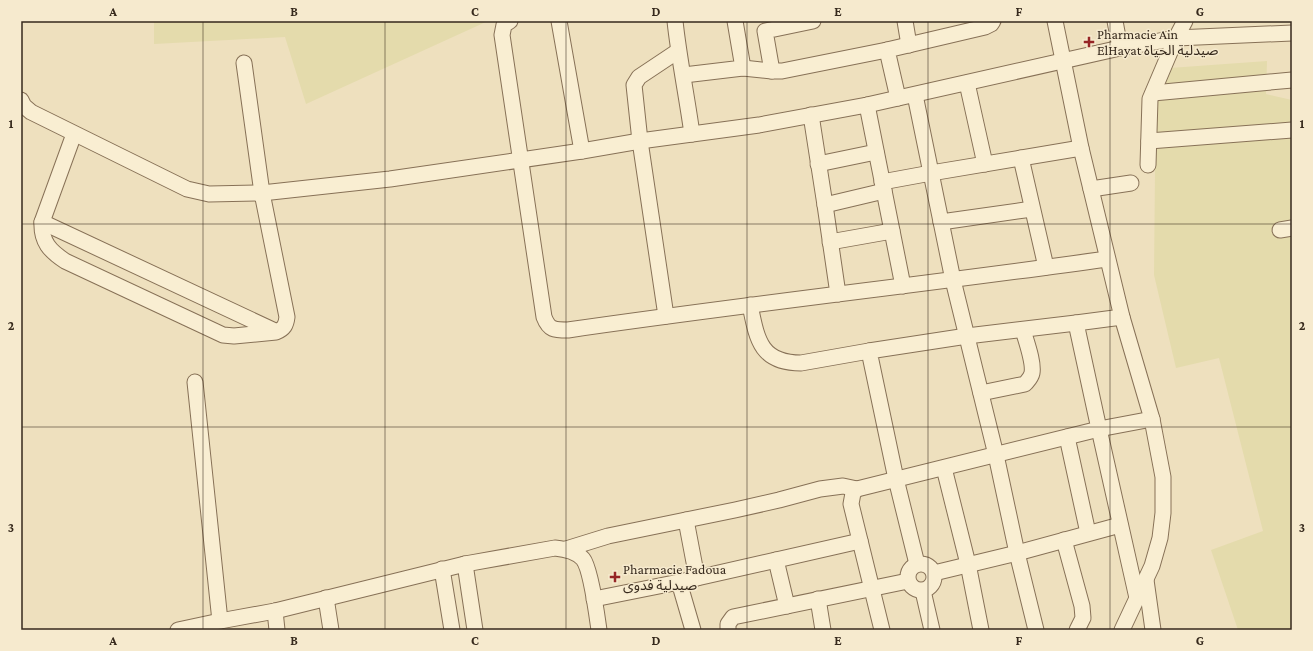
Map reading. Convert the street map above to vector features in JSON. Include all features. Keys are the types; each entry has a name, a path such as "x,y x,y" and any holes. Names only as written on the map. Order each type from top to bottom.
{"street":[{"path":"510,21 504,25 502,35 544,317 547,325 552,328 568,330 1107,259"},
{"path":"559,21 582,151"},
{"path":"675,21 678,50 684,75 692,134"},
{"path":"734,21 743,68"},
{"path":"772,71 767,26 813,21"},
{"path":"904,21 909,45"},
{"path":"684,75 743,68 782,71 909,45 952,28 985,27 993,21"},
{"path":"1055,21 1081,148 1107,259 1122,317 1152,419 1163,477 1163,513 1160,538 1146,580 1122,630"},
{"path":"1115,21 1120,48"},
{"path":"1148,165 1150,99 1176,38 1185,21"},
{"path":"21,100 24,106 31,112 186,189 209,194 262,193 390,179 640,141 759,125 867,105 1120,48 1176,38 1292,33"},
{"path":"666,316 640,141 634,85 639,77 678,50"},
{"path":"887,50 898,98"},
{"path":"74,134 42,222 41,233 47,245 55,254 65,262 223,335 234,336 276,332 282,329 286,323 287,316 262,193 244,63"},
{"path":"1153,93 1292,80"},
{"path":"967,83 985,164"},
{"path":"914,95 953,280 996,455 1017,553 1036,630"},
{"path":"867,105 903,286"},
{"path":"811,115 838,294"},
{"path":"1149,141 1292,130"},
{"path":"825,205 883,186 931,173 1081,148"},
{"path":"818,164 876,152"},
{"path":"1021,158 1046,267"},
{"path":"1091,189 1131,183"},
{"path":"941,222 1032,209"},
{"path":"42,222 276,332"},
{"path":"830,242 892,231"},
{"path":"750,305 756,333 761,345 769,355 778,360 790,363 801,363 967,336 1122,317"},
{"path":"1076,323 1137,598"},
{"path":"981,393 1025,384 1029,379 1032,374 1032,366 1023,330"},
{"path":"869,351 896,479 916,564"},
{"path":"195,382 220,621"},
{"path":"882,630 851,504 853,493 858,489 1099,429 1152,419"},
{"path":"1067,437 1088,533"},
{"path":"944,468 968,564 981,630"},
{"path":"566,549 608,536 779,500 820,488 842,486 858,489"},
{"path":"686,520 697,578"},
{"path":"934,573 1017,553 1120,525"},
{"path":"1064,540 1082,606 1083,618 1077,630"},
{"path":"594,599 679,582 860,541"},
{"path":"178,630 275,611 442,569 555,548 566,549 577,554 584,560 594,599 599,630"},
{"path":"776,560 787,606"},
{"path":"465,564 475,630"},
{"path":"916,564 923,564 930,567 934,573 932,584 928,589 923,591 913,589 908,580 909,571 916,564"},
{"path":"442,569 452,630"},
{"path":"728,630 728,624 733,618 908,580"},
{"path":"1146,580 1153,630"},
{"path":"679,582 691,630"},
{"path":"923,591 932,630"},
{"path":"326,598 331,630"},
{"path":"818,599 823,630"},
{"path":"275,611 277,630"}],"shaded area":[{"path":"154,21 488,21 306,104 285,37 154,44"},
{"path":"1267,61 1266,94 1292,100 1292,630 1238,630 1211,550 1263,531 1219,358 1176,368 1154,275 1156,69"}],"place":[{"name":"Pharmacie Ain ElHayat صيدلية الحياة","path":"1089,42"},
{"name":"Pharmacie Fadoua صيدلية فدوى","path":"615,577"}]}
